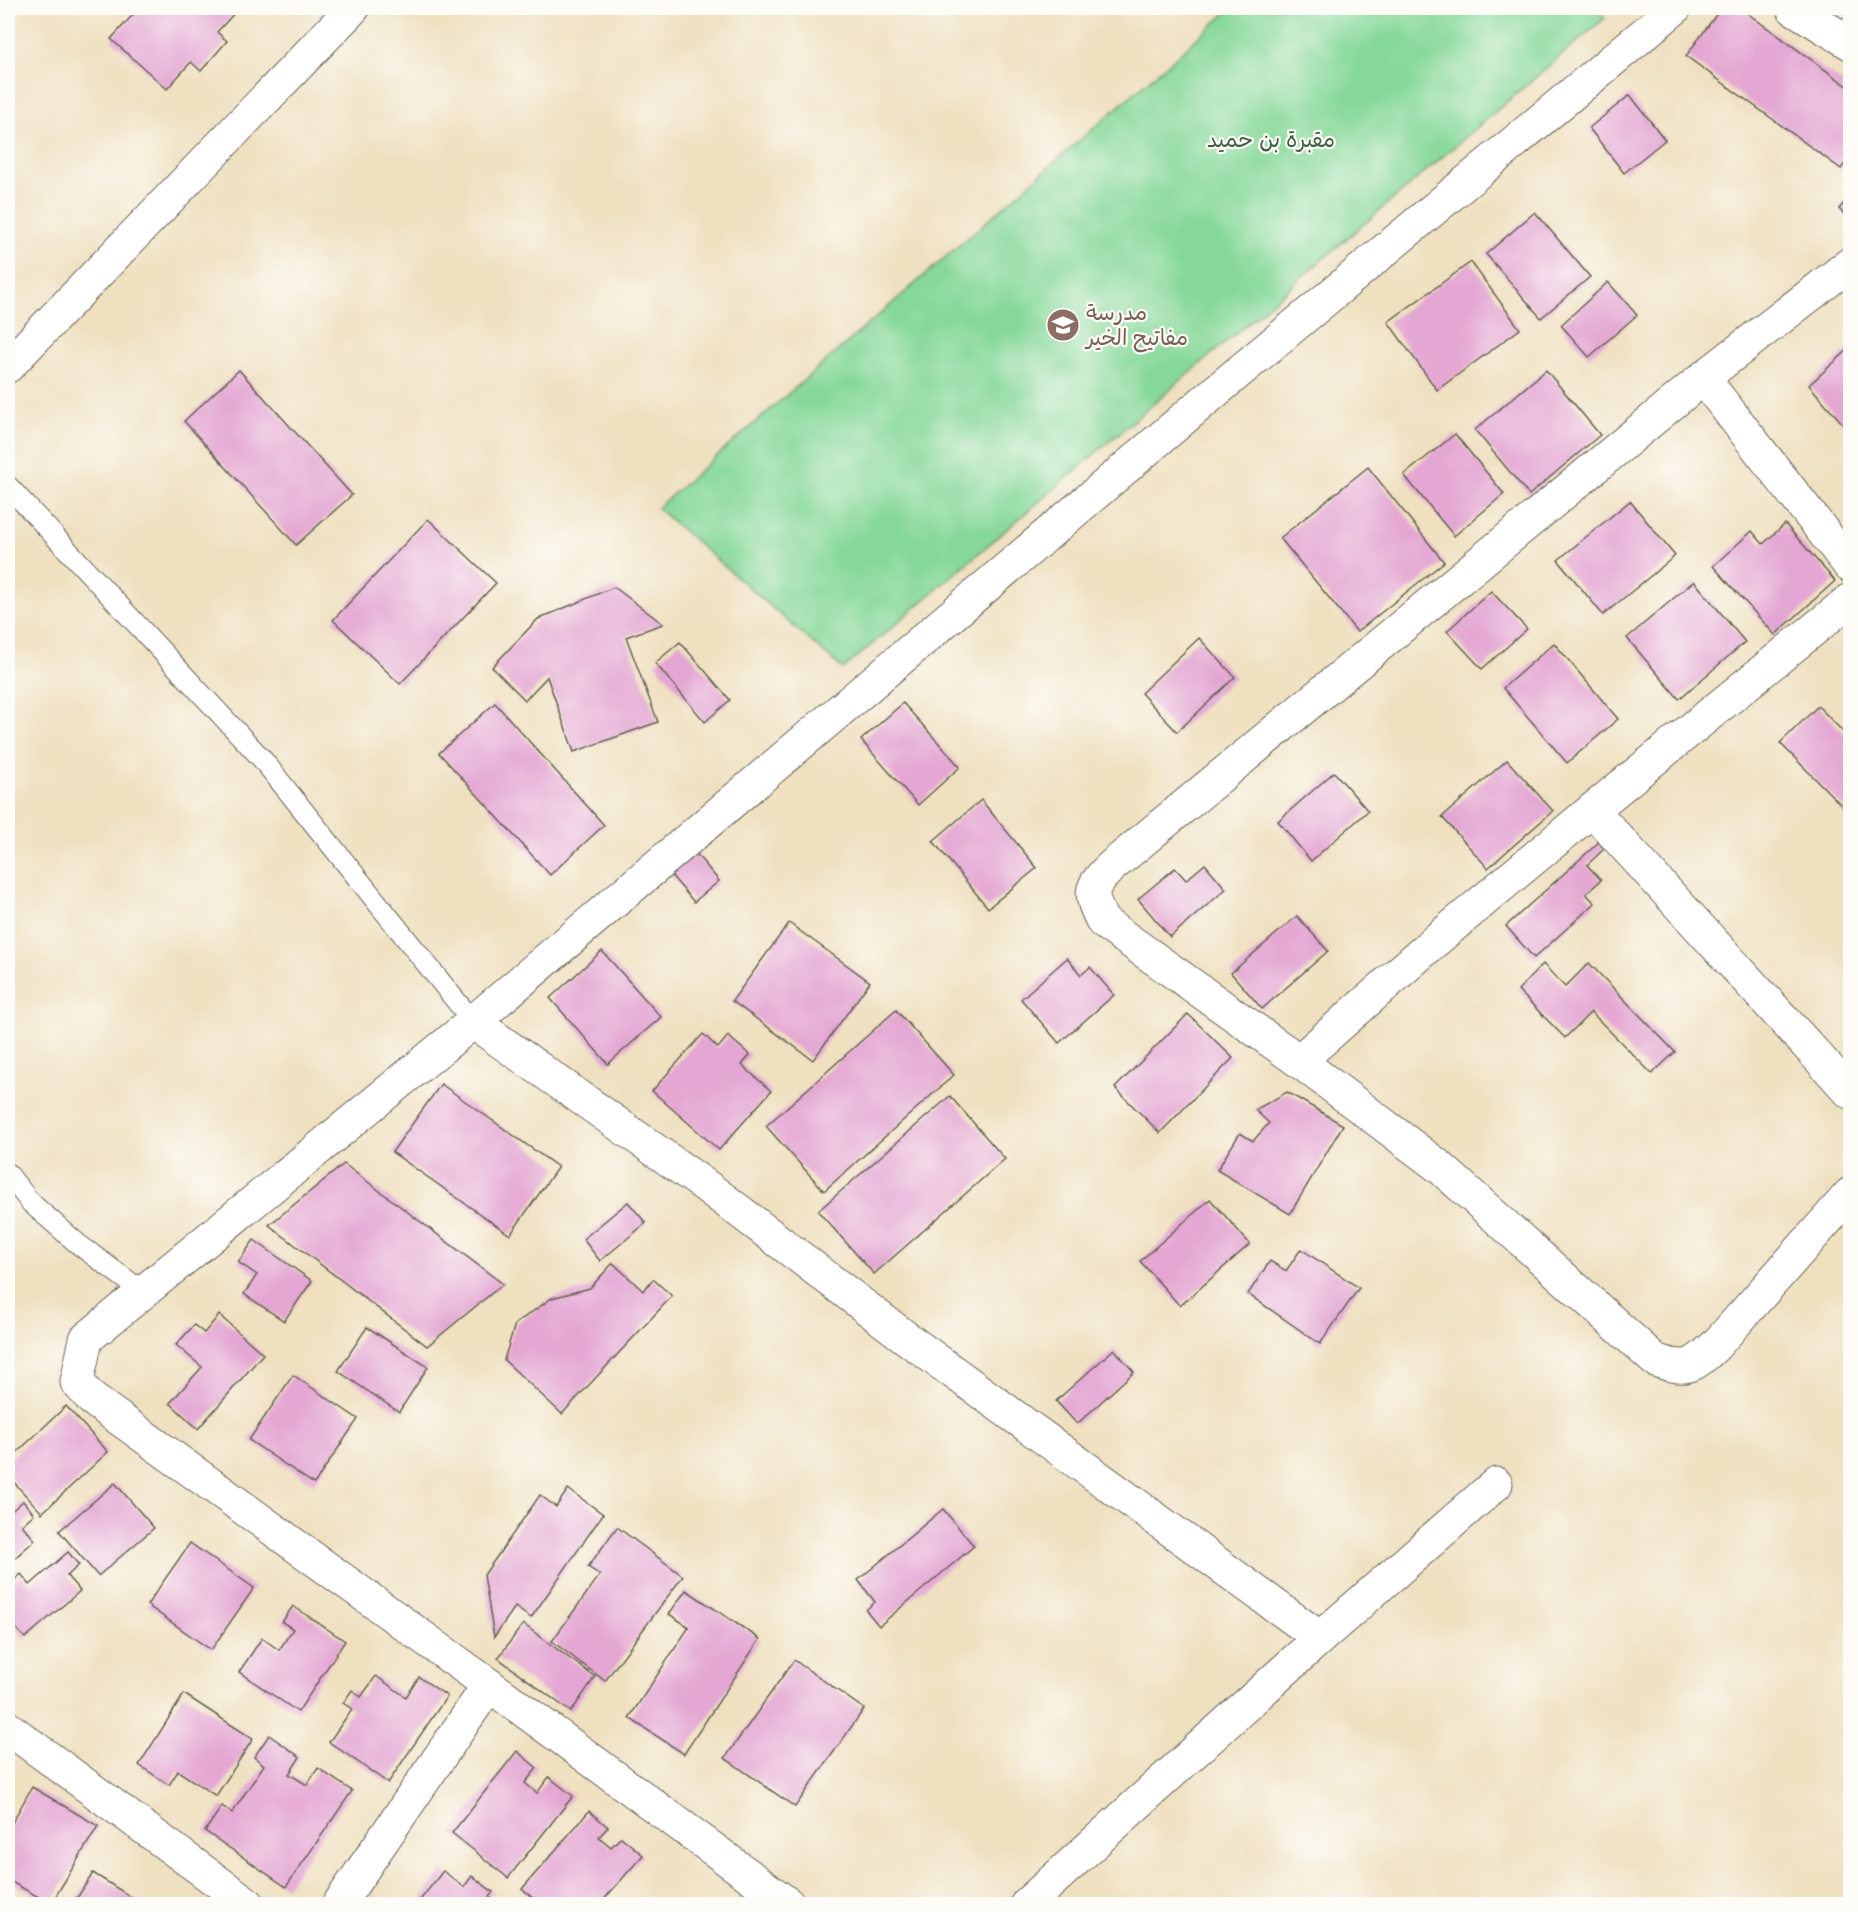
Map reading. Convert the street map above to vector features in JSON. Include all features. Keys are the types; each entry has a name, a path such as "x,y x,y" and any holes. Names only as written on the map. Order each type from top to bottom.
{"street":[{"path":"8,366 352,8"},
{"path":"777,1902 489,1685 92,1399 77,1382 86,1339 473,1022 1207,399 1675,8"},
{"path":"1793,8 1851,43"},
{"path":"1851,264 1703,378 1113,865 1096,882 1092,900 1103,922 1299,1060 1442,1168 1655,1360 1674,1367 1696,1365 1851,1194"},
{"path":"1703,378 1851,566"},
{"path":"1299,1060 1435,941 1592,810 1851,600"},
{"path":"1592,810 1851,1092"},
{"path":"473,1022 706,1186 909,1340 1320,1638"},
{"path":"1027,1905 1320,1638 1496,1484"},
{"path":"339,1905 489,1685"},
{"path":"8,1728 248,1905"}],"lane":[{"path":"8,486 262,759 473,1022"},
{"path":"8,1174 31,1203 78,1244 143,1292"}],"green space":[{"name":"مقبرة بن حميد","path":"1232,8 1591,8 1605,18 843,669 657,508"}],"building":[{"path":"139,8 239,8 217,32 227,41 201,71 191,62 167,89 111,39"},
{"path":"1721,8 1740,8 1850,88 1850,157 1841,169 1686,56"},
{"path":"1630,95 1665,140 1624,173 1589,128"},
{"path":"1850,196 1850,220 1839,209"},
{"path":"1535,212 1590,277 1541,318 1486,254"},
{"path":"1471,262 1520,329 1437,390 1388,322"},
{"path":"1608,282 1637,315 1589,357 1561,325"},
{"path":"1850,348 1850,432 1809,385"},
{"path":"239,370 352,495 296,545 184,421"},
{"path":"1546,370 1600,435 1529,495 1475,430"},
{"path":"1455,434 1504,494 1454,536 1404,475"},
{"path":"1368,467 1444,562 1357,632 1280,538"},
{"path":"1630,501 1675,556 1603,615 1558,560"},
{"path":"428,519 496,583 400,684 333,620"},
{"path":"1785,524 1835,581 1775,635 1713,566 1752,531 1763,544"},
{"path":"1694,581 1745,642 1679,699 1627,638"},
{"path":"614,587 663,624 626,637 658,722 574,752 547,677 525,700 492,667 538,619"},
{"path":"1491,591 1527,629 1482,669 1447,631"},
{"path":"1199,638 1235,677 1177,732 1141,693"},
{"path":"680,642 730,700 705,722 655,663"},
{"path":"1554,643 1618,719 1567,763 1503,688"},
{"path":"495,703 604,825 550,875 439,753"},
{"path":"903,703 960,767 918,805 861,740"},
{"path":"1818,706 1850,739 1850,814 1780,743"},
{"path":"1507,760 1553,811 1488,868 1442,817"},
{"path":"1334,772 1368,811 1311,861 1278,821"},
{"path":"981,800 1037,868 988,908 933,841"},
{"path":"1599,842 1604,849 1587,865 1601,880 1586,894 1595,903 1534,958 1506,926"},
{"path":"689,845 719,881 694,902 664,867"},
{"path":"1205,864 1226,889 1170,937 1138,899 1175,868 1186,880"},
{"path":"1297,916 1328,951 1262,1009 1231,973"},
{"path":"789,923 870,982 813,1060 732,1001"},
{"path":"602,951 661,1017 608,1064 550,998"},
{"path":"1067,958 1081,975 1090,967 1114,995 1059,1043 1021,999"},
{"path":"1589,963 1675,1052 1652,1074 1591,1012 1565,1038 1518,990 1543,964 1565,987"},
{"path":"896,1010 954,1075 824,1191 766,1126"},
{"path":"1188,1014 1233,1058 1160,1133 1115,1088"},
{"path":"703,1034 718,1048 728,1036 750,1055 742,1065 771,1091 719,1150 652,1091"},
{"path":"441,1084 558,1167 510,1235 392,1152"},
{"path":"1287,1092 1343,1125 1290,1214 1217,1170 1240,1133 1253,1141 1269,1123 1255,1110"},
{"path":"950,1096 1005,1159 874,1274 818,1211"},
{"path":"344,1164 503,1284 427,1346 269,1225"},
{"path":"1210,1199 1250,1244 1180,1306 1140,1261"},
{"path":"628,1202 646,1223 600,1261 583,1239"},
{"path":"254,1240 312,1281 284,1321 244,1294 257,1275 238,1262"},
{"path":"1301,1249 1359,1288 1320,1344 1248,1294 1270,1261 1286,1271"},
{"path":"613,1263 643,1291 653,1279 672,1296 562,1414 504,1360 515,1324 552,1298 590,1288"},
{"path":"219,1315 263,1354 198,1429 170,1403 202,1367 176,1345 194,1325 204,1333"},
{"path":"367,1327 428,1367 399,1412 338,1371"},
{"path":"1114,1349 1134,1372 1077,1424 1056,1401"},
{"path":"293,1375 358,1419 314,1484 249,1440"},
{"path":"66,1406 108,1452 42,1513 8,1476 8,1461"},
{"path":"115,1483 154,1528 98,1576 59,1531"},
{"path":"568,1489 603,1514 531,1618 515,1607 494,1637 484,1575 540,1495 556,1507"},
{"path":"23,1501 34,1514 22,1525 35,1540 8,1564 8,1514"},
{"path":"943,1509 974,1546 879,1626 866,1610 875,1602 858,1580"},
{"path":"617,1527 683,1576 605,1681 552,1641 600,1575 588,1567"},
{"path":"190,1543 254,1588 211,1650 147,1605"},
{"path":"68,1552 79,1565 67,1576 80,1591 25,1638 12,1624 8,1628 8,1586 21,1574 30,1585"},
{"path":"686,1590 760,1639 684,1754 629,1718 689,1627 669,1614"},
{"path":"293,1606 345,1641 298,1712 239,1672 262,1638 279,1650 293,1629 282,1622"},
{"path":"523,1624 595,1677 571,1712 498,1658"},
{"path":"794,1660 864,1709 795,1807 725,1758"},
{"path":"376,1676 406,1697 419,1677 447,1696 388,1783 329,1742 352,1709 343,1703 352,1690 361,1697"},
{"path":"184,1694 253,1739 216,1796 178,1771 169,1785 139,1765"},
{"path":"269,1735 300,1757 289,1774 307,1785 318,1768 352,1791 286,1887 205,1831 222,1806 232,1813 264,1765 254,1757"},
{"path":"517,1751 537,1768 525,1783 537,1793 549,1777 573,1796 508,1878 452,1833"},
{"path":"32,1787 98,1826 51,1904 8,1880 8,1830"},
{"path":"589,1811 608,1827 599,1837 611,1847 621,1837 643,1855 600,1904 540,1904 522,1889"},
{"path":"443,1871 464,1887 472,1876 493,1892 489,1897 499,1904 417,1904"},
{"path":"93,1873 142,1904 73,1904"}],"place":[{"name":"مدرسة مفاتيح الخير","path":"1063,325"}]}
